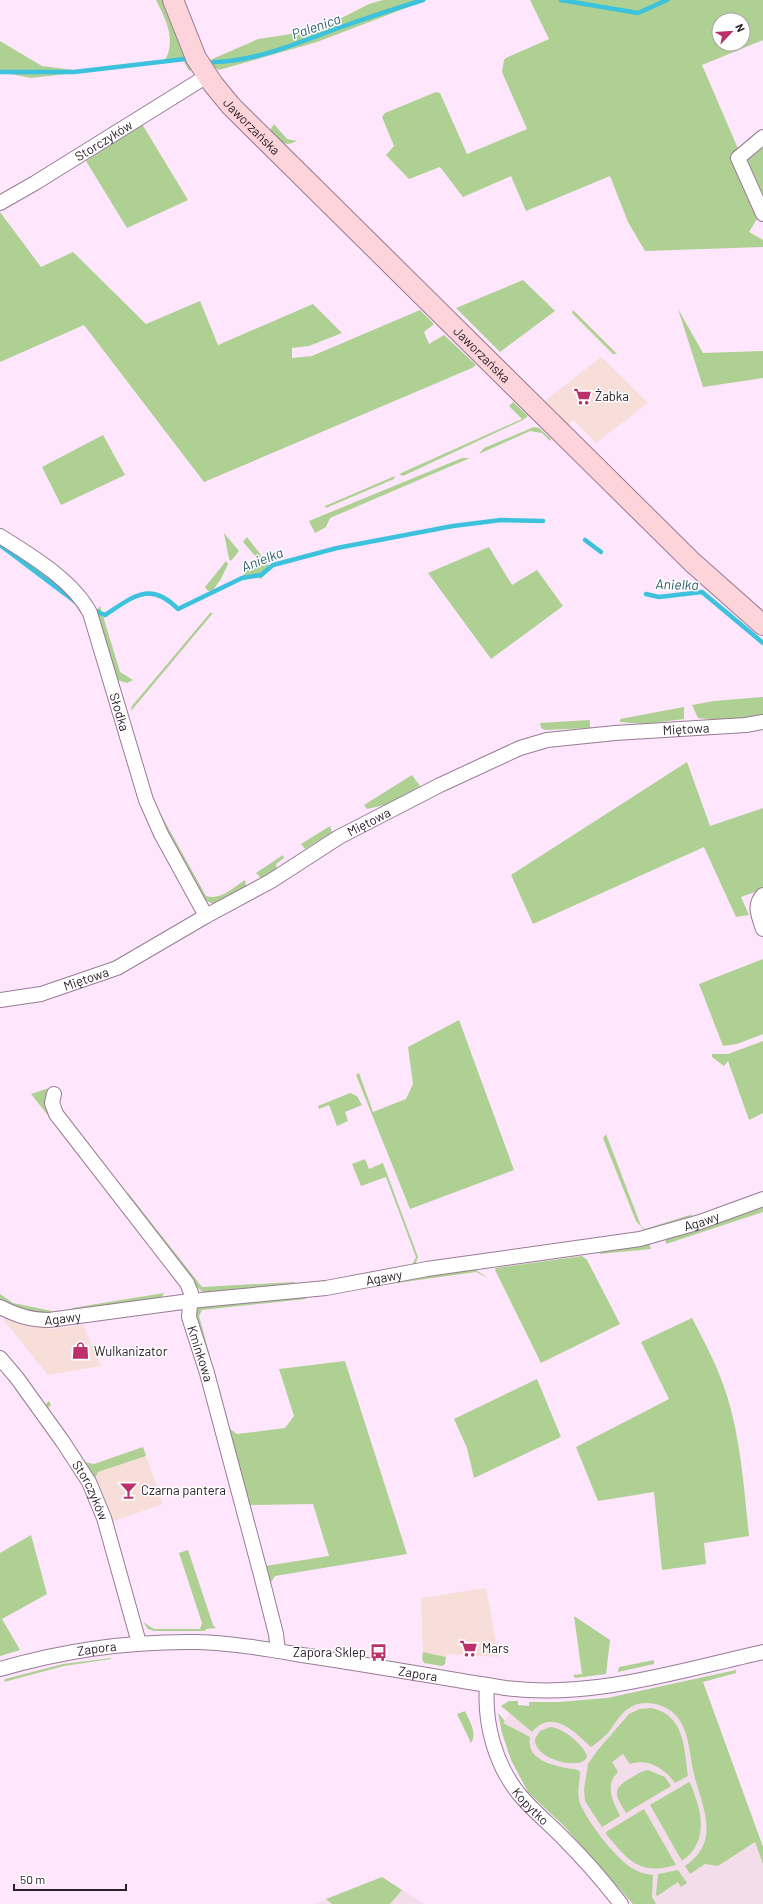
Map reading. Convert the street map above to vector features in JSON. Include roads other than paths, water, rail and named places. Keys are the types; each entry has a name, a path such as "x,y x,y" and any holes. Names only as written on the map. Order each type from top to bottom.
{"street":[{"name":"Jaworzańska","path":"173,0 196,58 219,93 244,120 703,573 763,625"},
{"name":"Storczyków","path":"0,203 35,183 207,76"},
{"path":"763,137 738,158 763,214"},
{"name":"Słodka","path":"0,536 49,570 68,586 86,605 90,612 146,800 161,834 206,916"},
{"name":"Miętowa","path":"0,1000 41,994 117,968 206,916 271,881 340,837 440,785 534,743 615,733 746,726 763,722"},
{"path":"763,895 758,901 757,907 763,929"},
{"name":"Kminkowa","path":"54,1094 52,1103 56,1114 182,1274 187,1283 191,1293 189,1317 207,1373 261,1575 276,1634 278,1651"},
{"name":"Agawy","path":"0,1307 22,1317 36,1320 48,1320 190,1301 326,1288 441,1267 640,1240 700,1222 763,1199"},
{"name":"Storczyków","path":"0,1358 17,1378 90,1482 104,1518 139,1643"},
{"name":"Zapora","path":"0,1669 56,1654 139,1643 199,1642 278,1651 487,1685 536,1691 594,1688 763,1652"},
{"name":"Kopytko","path":"487,1685 486,1710 488,1725 500,1763 509,1780 518,1794 585,1861 621,1904"}],"waterway":[{"name":"Palenica","path":"214,62 248,58 282,49 366,18 423,0"},
{"name":"Palenica","path":"561,0 638,13 667,0"},
{"name":"Palenica","path":"0,72 74,72 185,59"},
{"name":"Anielka","path":"93,610 105,615 124,602 142,594 150,593 159,595 168,600 178,609 242,578 261,575 273,565 337,548 453,526 501,520 543,521"},
{"name":"Anielka","path":"585,540 601,552"},
{"name":"Anielka","path":"0,545 77,603"},
{"name":"Anielka","path":"646,594 659,597 702,592 763,643"}],"place":[{"name":"Żabka","path":"582,396"},
{"name":"Wulkanizator","path":"81,1351"},
{"name":"Czarna pantera","path":"128,1490"},
{"name":"Mars","path":"469,1648"},
{"name":"Zapora Sklep","path":"379,1652"}]}
